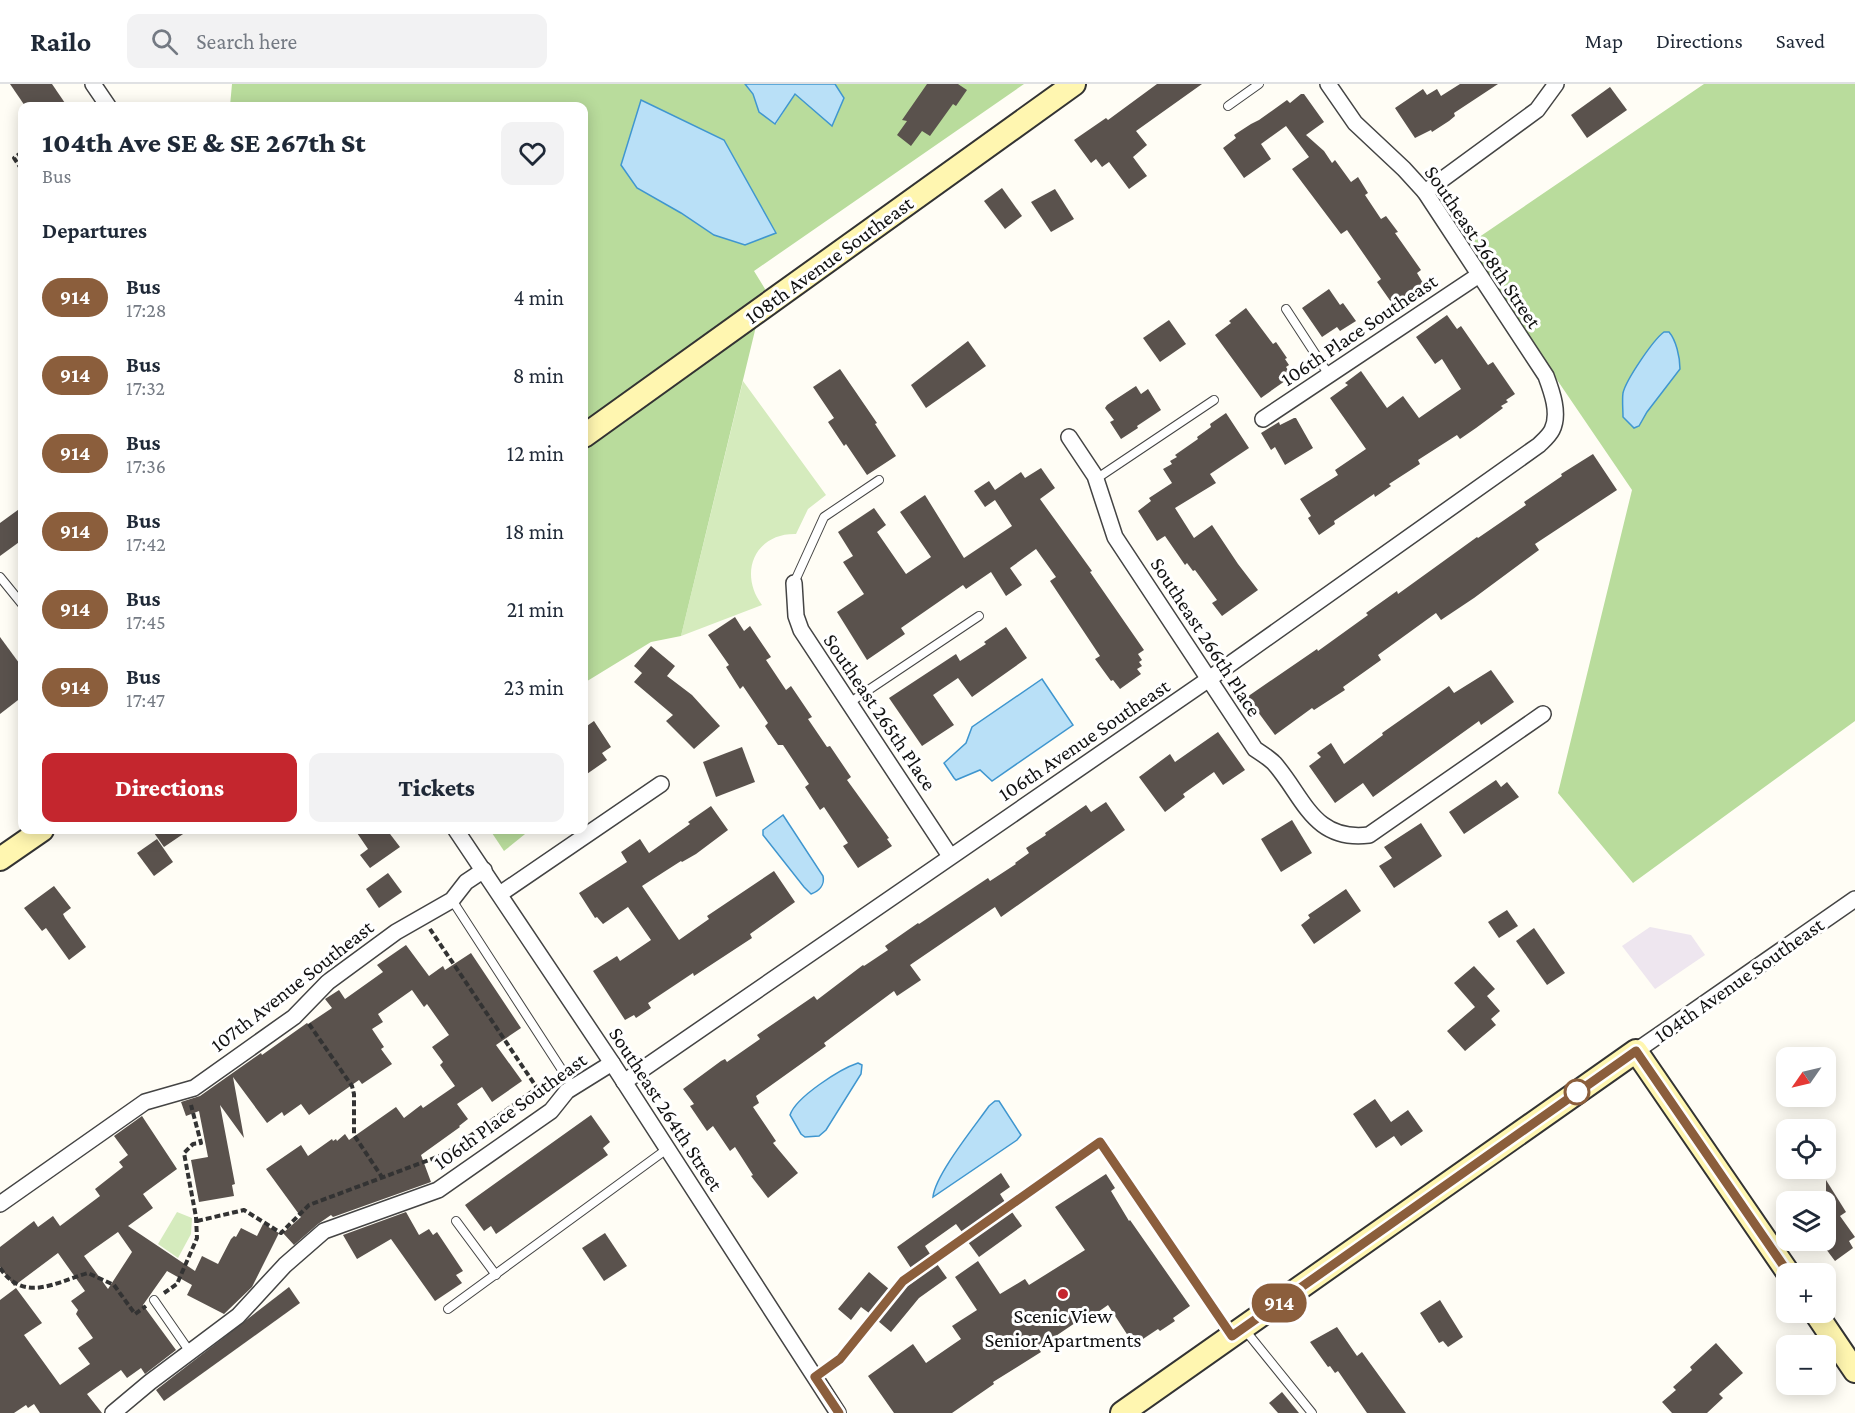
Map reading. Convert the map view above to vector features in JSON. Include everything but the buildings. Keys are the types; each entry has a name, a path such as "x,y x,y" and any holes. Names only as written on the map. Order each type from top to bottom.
{"street":[{"path":"93,84 105,102"},
{"name":"108th Avenue Southeast","path":"588,433 1074,84"},
{"name":"Southeast 268th Street","path":"1328,84 1355,123 1425,192 1546,376 1554,405 1555,421"},
{"path":"1425,192 1537,110 1556,84"},
{"name":"106th Place Southeast","path":"1263,420 1479,275"},
{"name":"106th Avenue Southeast","path":"624,1082 1209,679 1539,445 1552,431 1555,421"},
{"name":"Southeast 266th Place","path":"1069,437 1096,480 1115,537 1255,749 1273,762 1312,817 1326,828 1342,835 1356,837 1369,835 1543,714"},
{"name":"Southeast 265th Place","path":"794,583 796,616 801,630 950,856"},
{"path":"588,834 661,784"},
{"path":"0,859 36,834"},
{"name":"Southeast 264th Street","path":"459,834 612,1063 838,1413"},
{"path":"500,894 588,834"},
{"name":"107th Avenue Southeast","path":"0,1204 145,1102 194,1088 300,1011 328,982 396,932 452,900 466,882 484,870"},
{"name":"104th Avenue Southeast","path":"1122,1413 1855,899"},
{"path":"1636,1051 1781,1263"},
{"name":"106th Place Southeast","path":"113,1413 238,1316 285,1265 324,1231 438,1190 551,1111 567,1090 612,1063"},
{"path":"1822,1323 1855,1371"}],"lane":[{"path":"1228,105 1259,84"},
{"path":"1286,309 1329,375"},
{"path":"1096,480 1214,400"},
{"path":"794,583 824,517 879,480"},
{"path":"0,577 18,599"},
{"path":"849,703 979,616"},
{"path":"452,900 573,1087"},
{"path":"815,1377 840,1359 903,1281 1100,1142 1238,1332 1312,1413"},
{"path":"448,1310 668,1149"},
{"path":"456,1221 496,1275"},
{"path":"154,1300 190,1352"}],"path":[{"path":"197,1221 244,1210 281,1233 309,1205 445,1154 537,1088 422,917"},
{"path":"300,1011 352,1086 354,1134 381,1178"},
{"path":"0,1268 8,1279 28,1288 43,1287 88,1273 114,1285 135,1314 177,1284 197,1238 197,1221 184,1153 193,1144 201,1143 187,1090"}],"shaded area":[{"path":"1650,927 1691,935 1705,955 1655,989 1622,946"}],"green space":[{"path":"232,84 745,84 753,94 759,112 776,124 795,94 844,99 835,84 1024,84 754,271 765,289 681,636 651,642 588,681 588,102 230,102","holes":["641,100 724,140 776,233 714,235 681,213 621,165"]},
{"path":"1704,84 1855,84 1855,721 1633,883 1558,793 1632,490 1466,246"},
{"path":"743,381 826,495 808,509 796,534 782,535 770,540 755,557 751,568 751,580 762,605 681,636"},
{"path":"493,834 525,834 504,851"},
{"path":"177,1212 192,1218 191,1234 178,1258 158,1244"}],"water":[{"path":"745,84 835,84 844,98 832,126 795,94 775,124 759,112 753,94"},
{"path":"641,100 724,140 776,233 745,245 714,235 637,188 621,165"},
{"path":"1664,332 1669,332 1674,339 1680,369 1639,426 1634,428 1623,417 1623,393 1640,361"},
{"path":"1042,679 1073,725 992,781 980,770 956,780 944,763 966,743 972,727"},
{"path":"783,815 823,876 821,887 811,894 763,835 763,830"},
{"path":"858,1063 862,1065 861,1074 826,1130 819,1136 805,1137 801,1134 790,1115 794,1108 809,1092"},
{"path":"999,1101 1021,1135 933,1197 935,1188 948,1164 989,1106"}],"bus line":[{"name":"914","path":"839,1413 815,1377 840,1359 903,1281 1100,1142 1232,1336 1636,1051 1781,1263"}],"place":[{"name":"Scenic View Senior Apartments","path":"1063,1294"}]}
